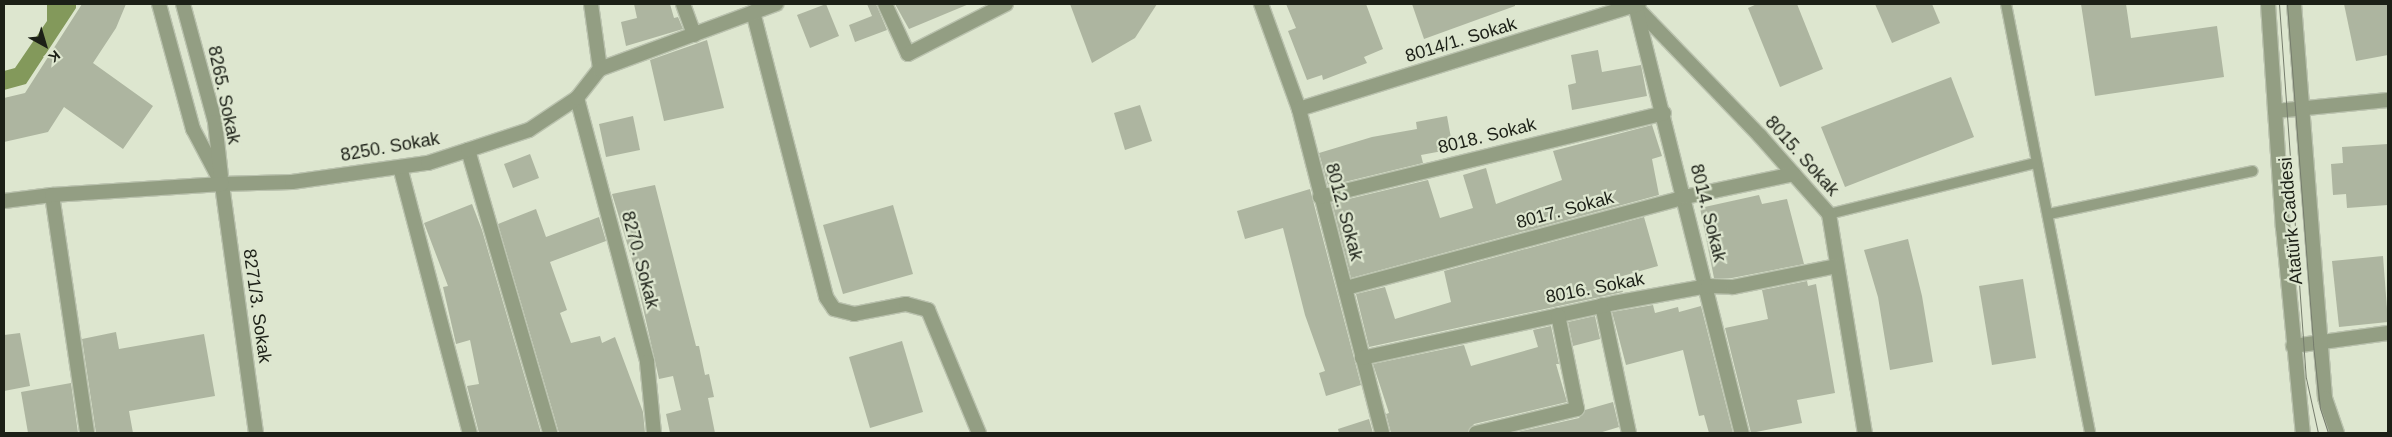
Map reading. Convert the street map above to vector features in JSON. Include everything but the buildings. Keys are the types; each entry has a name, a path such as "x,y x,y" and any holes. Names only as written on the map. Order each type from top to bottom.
{"street":[{"name":"8265. Sokak","path":"159,4 193,129 222,184"},
{"name":"8265. Sokak","path":"183,4 215,122 222,184"},
{"path":"591,4 600,69 776,4"},
{"path":"683,4 694,35"},
{"path":"885,4 908,54 1006,4"},
{"name":"8012. Sokak","path":"1261,4 1299,109 1382,433"},
{"name":"8014/1. Sokak","path":"1299,109 1636,4"},
{"name":"8014. Sokak","path":"1636,4 1708,286 1742,433"},
{"name":"8015. Sokak","path":"1636,4 1829,214 1865,433"},
{"name":"Atatürk Caddesi","path":"2268,4 2293,346 2303,433"},
{"name":"Atatürk Caddesi","path":"2294,4 2300,108 2325,398 2336,433"},
{"path":"753,12 826,297 834,309 854,314 906,304 928,310 979,433"},
{"name":"8250. Sokak","path":"4,201 52,195 222,184 292,182 428,163 529,130 577,98 600,69"},
{"name":"8270. Sokak","path":"577,98 647,362 654,433"},
{"path":"2276,111 2388,100"},
{"name":"8018. Sokak","path":"1320,197 1664,112"},
{"path":"468,150 550,433"},
{"path":"400,167 470,433"},
{"name":"8017. Sokak","path":"1346,288 1685,197 1794,174"},
{"name":"8271/3. Sokak","path":"222,184 256,433"},
{"path":"52,195 86,433"},
{"name":"8016. Sokak","path":"1362,358 1602,305 1708,286 1733,287 1837,266"},
{"path":"1602,305 1628,433"},
{"path":"1476,433 1577,410 1558,314"},
{"path":"2293,346 2388,333"}],"lane":[{"path":"2006,4 2035,163 2049,214 2090,433"},
{"path":"1829,214 2035,163"},
{"path":"2049,214 2253,171"}],"shaded area":[{"path":"47,4 76,4 76,8 26,84 4,90 4,71 15,68 47,21"}],"tram line":[{"path":"2279,4 2306,378 2318,433"},
{"path":"2287,4 2313,344 2320,408 2328,433"}]}
